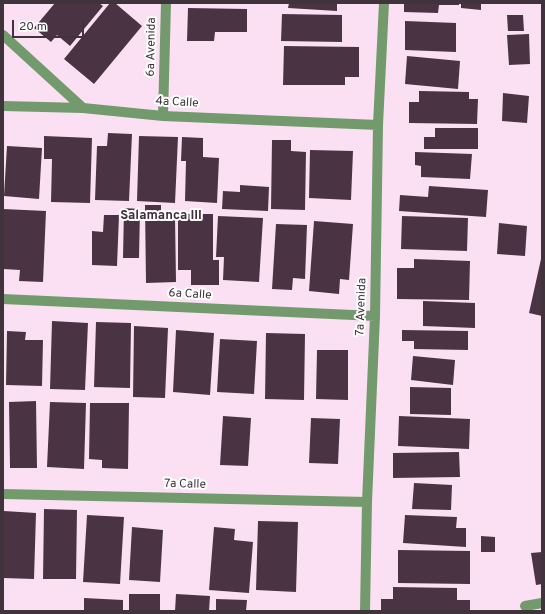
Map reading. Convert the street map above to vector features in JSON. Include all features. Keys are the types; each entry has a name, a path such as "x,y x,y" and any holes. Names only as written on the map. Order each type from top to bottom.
{"street":[{"name":"6a Avenida","path":"164,116 166,3"},
{"name":"7a Avenida","path":"365,611 367,502 375,316 378,124 384,3"},
{"path":"3,35 83,108"},
{"name":"4a Calle","path":"3,106 83,108 164,116 378,124"},
{"name":"6a Calle","path":"3,299 375,316"},
{"name":"7a Calle","path":"3,494 367,502"},
{"path":"525,606 542,603"}],"building":[{"path":"55,3 99,3 103,6 70,46 57,35 51,42 34,28"},
{"path":"110,3 115,3 142,26 94,84 64,59"},
{"path":"289,3 337,3 337,11 288,8"},
{"path":"404,3 459,3 459,5 439,5 438,13 404,12"},
{"path":"461,3 481,3 481,10 461,8"},
{"path":"188,8 247,9 247,32 215,32 214,41 187,41"},
{"path":"282,14 342,15 342,42 281,41"},
{"path":"507,15 523,15 524,31 508,31"},
{"path":"405,21 456,23 456,52 405,50"},
{"path":"529,34 530,64 509,65 507,35"},
{"path":"284,46 359,47 359,77 345,77 345,85 283,85"},
{"path":"407,56 460,61 458,89 405,84"},
{"path":"419,91 469,92 469,99 478,99 477,124 409,123 409,102 419,102"},
{"path":"503,93 529,96 527,123 502,121"},
{"path":"435,128 478,128 478,149 424,149 424,137 435,137"},
{"path":"108,133 132,134 129,201 95,200 97,146 107,146"},
{"path":"44,136 92,138 90,203 51,202 52,159 44,159"},
{"path":"139,136 178,137 175,203 137,201"},
{"path":"182,137 203,138 203,157 219,158 217,203 185,201 186,161 181,161"},
{"path":"272,140 291,140 291,151 306,152 305,210 271,209"},
{"path":"7,146 42,148 39,199 4,196"},
{"path":"310,150 353,151 351,200 309,198"},
{"path":"415,152 472,154 470,179 421,177 421,166 415,165"},
{"path":"240,185 269,187 268,211 222,209 223,191 240,192"},
{"path":"429,186 488,190 486,217 399,211 400,195 428,197"},
{"path":"145,205 161,205 161,216 175,216 176,282 146,283"},
{"path":"124,208 140,209 139,258 123,258"},
{"path":"3,209 46,211 43,282 19,281 20,270 3,269"},
{"path":"178,214 213,214 213,260 219,260 219,285 191,285 191,270 178,270"},
{"path":"104,215 119,215 117,266 92,265 92,231 103,232"},
{"path":"218,216 263,218 259,282 223,280 224,257 216,257"},
{"path":"402,216 468,218 467,251 401,249"},
{"path":"314,221 353,224 349,280 340,279 339,294 309,291"},
{"path":"499,223 527,226 525,256 497,254"},
{"path":"276,224 307,225 305,279 293,278 292,290 272,289"},
{"path":"414,259 470,261 469,300 397,299 397,268 414,268"},
{"path":"542,259 542,316 529,313"},
{"path":"423,301 475,303 475,328 423,326"},
{"path":"52,321 88,323 85,390 50,389"},
{"path":"96,322 131,323 130,388 94,387"},
{"path":"134,326 168,328 165,398 133,397"},
{"path":"176,330 214,333 210,395 173,392"},
{"path":"402,330 468,331 468,350 414,349 414,341 402,341"},
{"path":"7,331 26,332 25,340 43,340 42,386 6,385"},
{"path":"266,333 305,334 304,400 265,399"},
{"path":"220,339 257,341 254,394 217,392"},
{"path":"317,350 348,350 348,400 316,399"},
{"path":"413,356 455,360 453,385 411,380"},
{"path":"410,387 451,388 451,415 410,414"},
{"path":"36,401 37,468 10,468 9,402"},
{"path":"50,402 86,403 84,469 47,467"},
{"path":"90,403 129,403 128,469 102,468 102,460 89,459"},
{"path":"223,416 251,418 248,466 220,465"},
{"path":"399,416 470,419 469,449 398,446"},
{"path":"311,418 340,419 338,464 309,463"},
{"path":"459,452 460,477 393,478 393,453"},
{"path":"414,483 452,485 451,510 412,509"},
{"path":"44,509 77,510 76,579 43,579"},
{"path":"4,511 36,513 34,579 3,578"},
{"path":"87,515 124,517 120,584 83,582"},
{"path":"405,515 457,517 456,528 466,528 466,547 403,543"},
{"path":"258,521 298,522 296,592 256,590"},
{"path":"132,527 163,530 160,582 129,580"},
{"path":"214,527 235,529 234,540 253,542 249,593 209,590"},
{"path":"481,536 495,537 495,552 481,552"},
{"path":"398,550 470,551 470,584 398,583"},
{"path":"542,552 542,584 536,585 531,553"},
{"path":"393,587 457,588 457,600 470,600 470,611 381,611 381,599 393,599"},
{"path":"129,594 160,594 160,611 129,611"},
{"path":"176,594 210,596 209,611 175,611"},
{"path":"84,598 123,600 123,611 84,611"},
{"path":"216,599 247,600 246,611 216,611"}],"district":[{"name":"Salamanca III","path":"161,216"}]}
